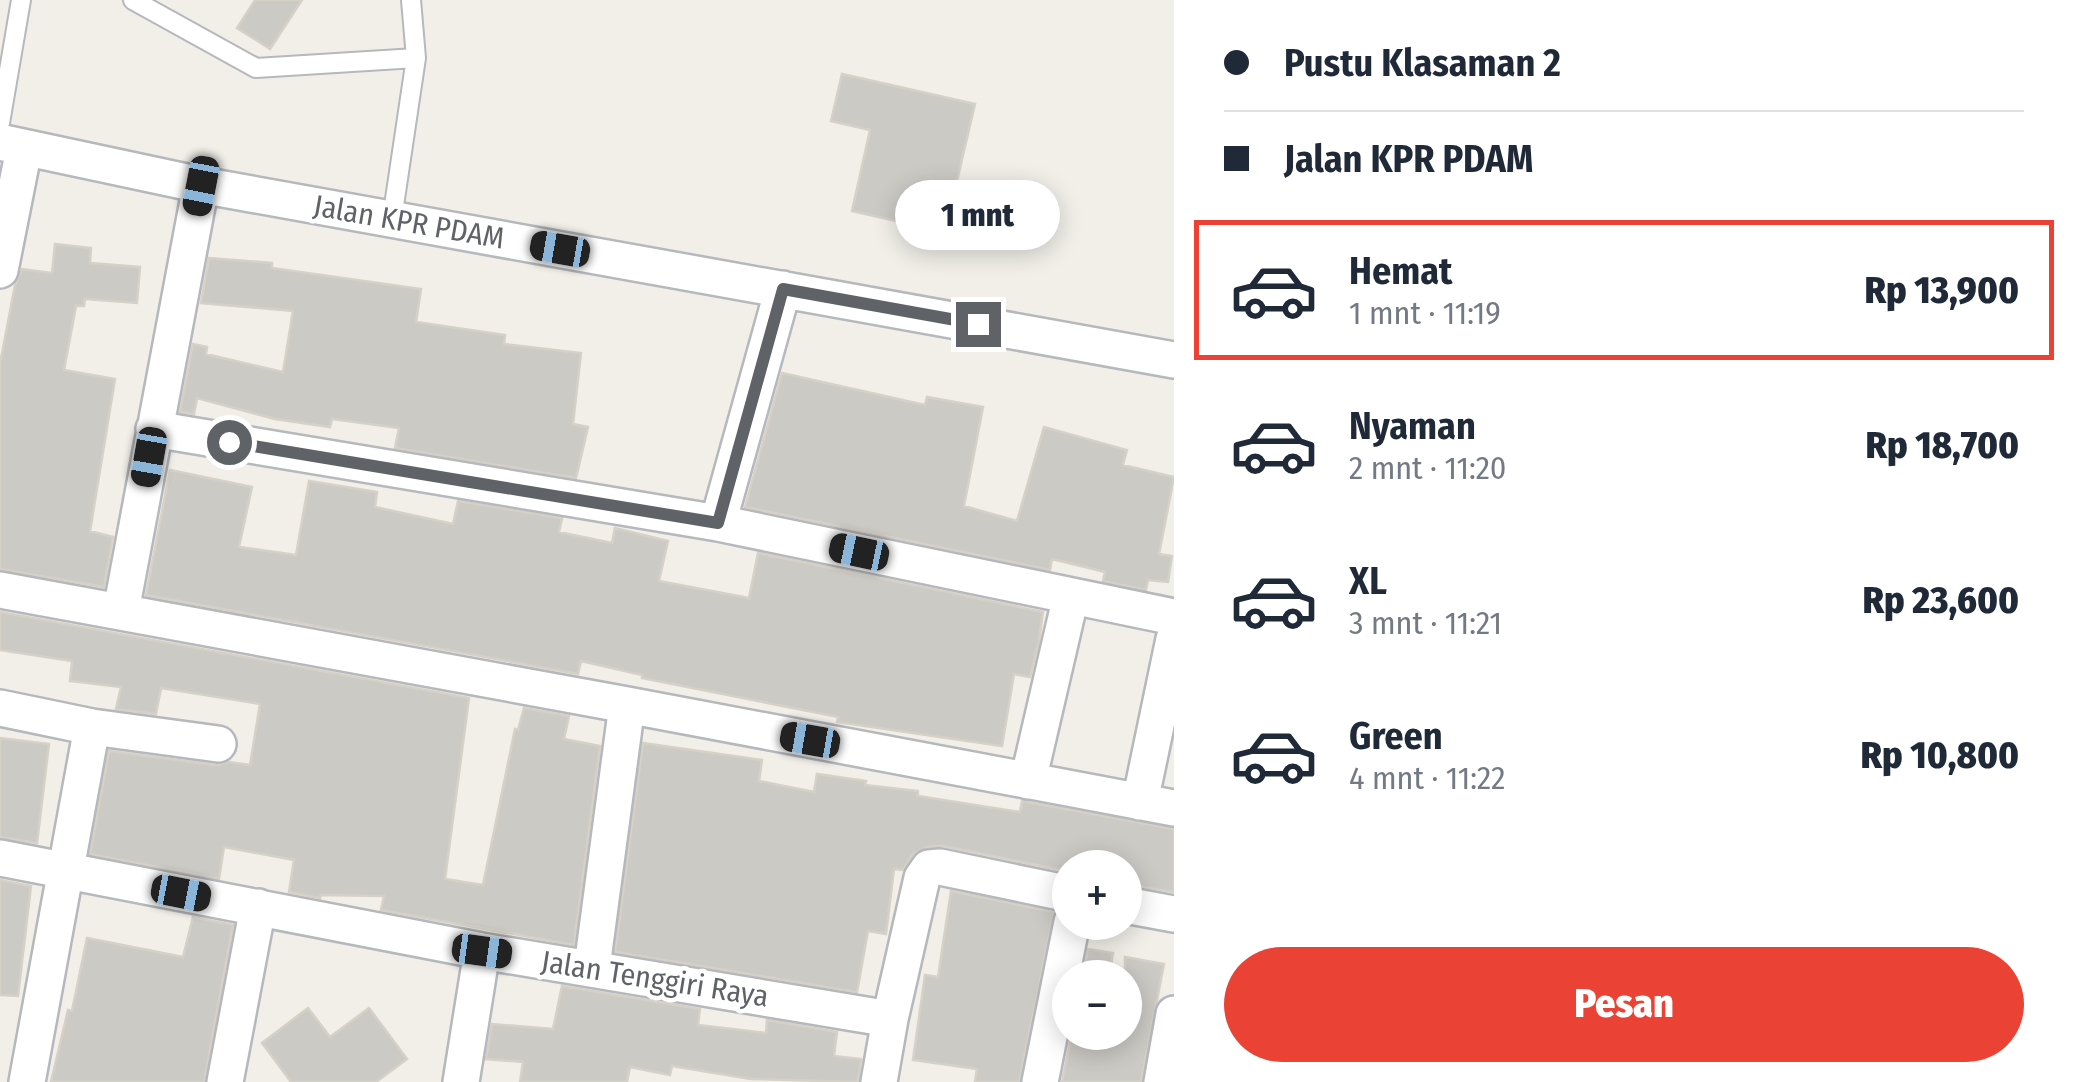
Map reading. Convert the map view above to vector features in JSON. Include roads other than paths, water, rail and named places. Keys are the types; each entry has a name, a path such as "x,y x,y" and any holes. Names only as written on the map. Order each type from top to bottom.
{"street":[{"name":"Jalan KPR PDAM","path":"12,146 201,186 1174,360"},
{"path":"0,270 12,146"},
{"path":"121,611 201,186"},
{"path":"718,523 783,289"},
{"path":"154,429 718,523 1174,617"},
{"path":"0,590 1157,805 1174,639"},
{"path":"1028,781 1071,596"},
{"path":"592,967 627,705"},
{"path":"0,708 92,727 218,744"},
{"path":"28,1082 92,727"},
{"name":"Jalan Tenggiri Raya","path":"0,858 482,951 890,1019"},
{"path":"879,1082 922,878 929,868 940,866 1052,890"},
{"path":"225,1082 258,907"},
{"path":"1142,908 1174,914"},
{"path":"1040,1082 1068,940"},
{"path":"461,1082 482,951"},
{"path":"1168,1061 1174,1014"}],"lane":[{"path":"0,123 20,0"},
{"path":"133,0 256,68 416,58"},
{"path":"392,219 416,58 410,0"}]}
